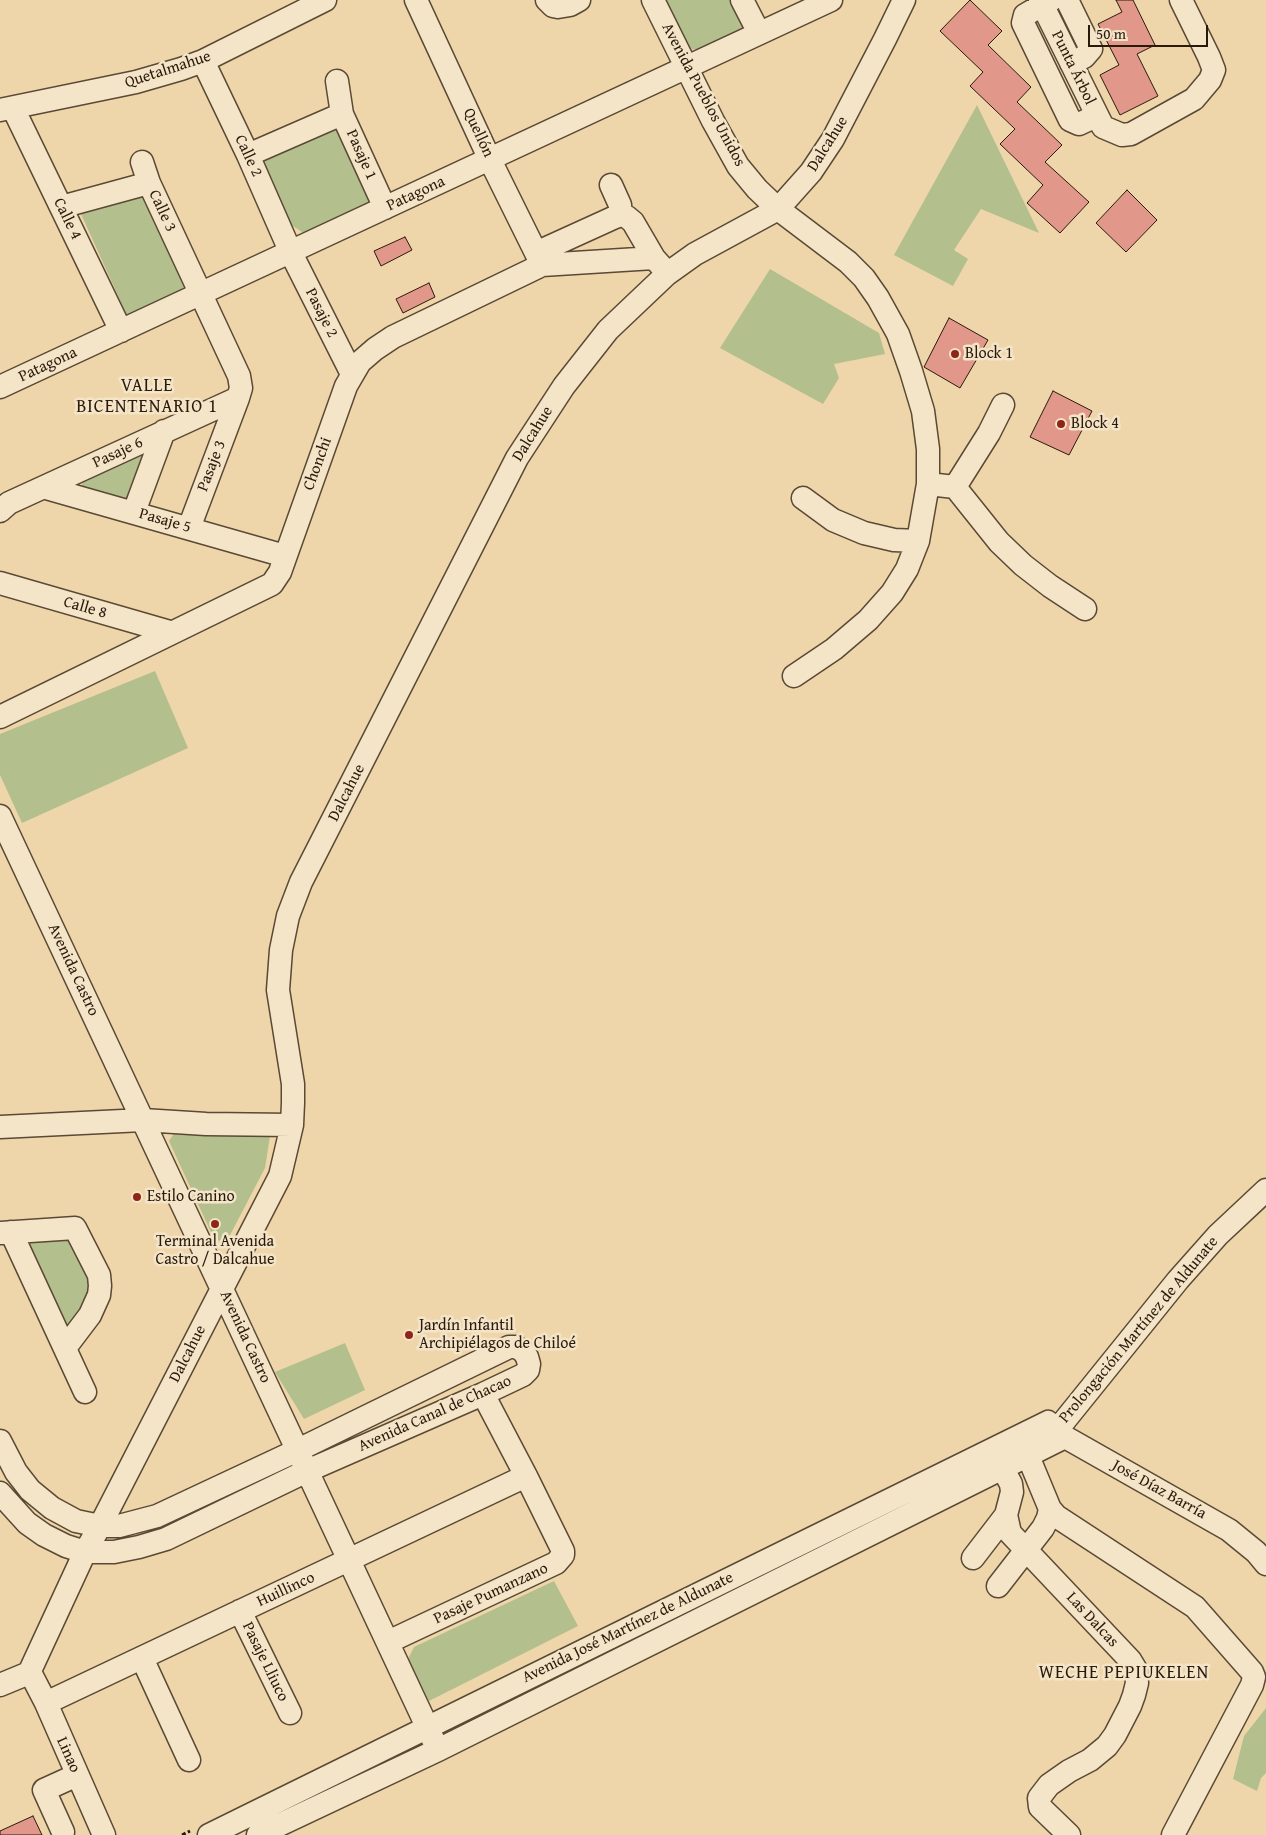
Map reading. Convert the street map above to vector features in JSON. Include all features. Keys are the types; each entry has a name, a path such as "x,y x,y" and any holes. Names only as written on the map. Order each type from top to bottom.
{"street":[{"name":"Quetalmahue","path":"7,109 136,82 203,61 325,0"},
{"name":"Quellón","path":"416,0 490,160 539,259"},
{"path":"547,0 552,6 558,7 579,0"},
{"name":"Avenida Pueblos Unidos","path":"652,0 685,67 738,166 778,209 848,262 864,278 889,317 912,371 923,411 928,449 928,484 918,541 904,575 881,607 854,634 794,676"},
{"path":"742,0 759,33"},
{"name":"Patagona","path":"0,387 831,0"},
{"name":"Dalcahue","path":"30,1674 85,1552 280,1176 292,1125 293,1084 278,990 288,916 301,882 517,458 564,386 608,330 648,303 661,266 695,254 778,209 797,189 824,154 886,39 904,0"},
{"path":"1067,0 1091,50 1084,57 1071,64"},
{"path":"1044,1 1025,15 1023,23 1070,120 1079,124 1103,124 1122,134 1131,134 1194,98 1203,90 1214,70 1181,0"},
{"name":"Punta Árbol","path":"1044,1 1071,64 1103,124"},
{"name":"Calle 2","path":"203,61 248,155 291,253"},
{"path":"337,81 342,114"},
{"name":"Calle 4","path":"7,109 61,207 121,331"},
{"name":"Pasaje 1","path":"248,155 342,114 385,208"},
{"name":"Calle 3","path":"61,207 146,172 200,294"},
{"path":"611,185 620,205 621,215"},
{"path":"539,259 621,215 634,222 661,266"},
{"name":"Pasaje 2","path":"291,253 352,374"},
{"name":"Chonchi","path":"0,716 272,584 280,572 352,374 360,362 374,349 539,259 661,266"},
{"name":"Pasaje 3","path":"189,528 241,388 239,376 200,294"},
{"name":"Pasaje 6","path":"0,511 9,503 46,488 164,431 238,398"},
{"path":"956,488 1003,405"},
{"path":"134,512 164,431"},
{"path":"928,484 956,488 999,542 1023,564 1085,609"},
{"name":"Pasaje 5","path":"46,488 285,556"},
{"path":"803,498 818,511 833,520 864,533 894,540 918,541"},
{"name":"Calle 8","path":"0,584 170,632"},
{"name":"Avenida Castro","path":"0,816 438,1750"},
{"path":"0,1127 143,1120 206,1124 292,1125"},
{"name":"Prolongación Martínez de Aldunate","path":"1057,1430 1178,1280 1218,1235 1266,1190"},
{"path":"65,1348 90,1315 95,1305 99,1295 100,1275 74,1228 5,1232 86,1392"},
{"name":"Avenida Canal de Chacao","path":"0,1441 16,1472 30,1490 52,1508 76,1520 100,1526 119,1526 157,1516 298,1450 509,1347 516,1347 523,1351 529,1364 528,1370 523,1375 484,1394 308,1471 166,1539 139,1547 114,1552 85,1552 66,1546 26,1523 0,1493"},
{"name":"Pasaje Pumanzano","path":"388,1642 556,1563 563,1555 563,1551 484,1394"},
{"name":"Avenida José Martínez de Aldunate","path":"258,1835 438,1750 1028,1456 1057,1430"},
{"name":"Avenida José Martínez de Aldunate","path":"209,1835 428,1727 1057,1430"},
{"name":"José Díaz Barría","path":"1057,1430 1229,1530 1256,1552 1266,1564"},
{"path":"1028,1456 1053,1512 1195,1607 1252,1672 1254,1678 1252,1686 1173,1835"},
{"path":"972,1558 1006,1515 1012,1492 1011,1484 1003,1468"},
{"name":"Huillinco","path":"46,1703 526,1476"},
{"path":"998,1586 1043,1528 1053,1512"},
{"name":"Las Dalcas","path":"1006,1515 1010,1533 1016,1541 1130,1660 1136,1670 1136,1683 1130,1706 1107,1746 1090,1760 1069,1771 1049,1785 1039,1798 1040,1807 1067,1834"},
{"name":"Pasaje Lliuco","path":"240,1611 290,1713"},
{"path":"142,1658 189,1760"},
{"path":"0,1685 30,1674"},
{"name":"Linao","path":"30,1674 46,1703 104,1835"},
{"path":"63,1832 44,1790 77,1775"}],"green space":[{"path":"666,0 742,0 754,24 704,50 690,49"},
{"path":"977,105 1039,233 981,209 954,250 968,259 953,286 894,255"},
{"path":"333,128 347,135 370,190 370,203 305,234 290,224 262,162"},
{"path":"141,194 152,201 195,288 129,320 81,214 83,207"},
{"path":"770,269 879,333 885,354 834,364 839,378 823,404 720,348"},
{"path":"143,449 150,455 124,504 82,491 82,478"},
{"path":"155,671 188,748 22,823 0,775 0,734"},
{"path":"175,1132 270,1136 265,1168 228,1239 215,1241 169,1141"},
{"path":"72,1239 92,1287 73,1323 66,1327 28,1244 29,1240"},
{"path":"345,1343 365,1390 304,1419 275,1372"},
{"path":"554,1581 578,1626 429,1701 408,1659 414,1647"},
{"path":"1266,1708 1266,1773 1261,1778 1257,1791 1233,1779 1244,1736"}],"building":[{"path":"970,0 1002,31 988,45 1031,87 1017,102 1062,145 1045,162 1089,202 1060,233 1027,203 1043,185 1000,144 1015,129 970,86 983,72 940,31"},
{"path":"1116,0 1133,0 1155,45 1137,54 1158,96 1120,115 1100,75 1119,65 1098,24 1122,12"},
{"path":"1127,190 1157,220 1126,252 1096,223"},
{"path":"405,237 412,250 381,266 374,251"},
{"path":"429,283 435,297 403,313 396,299"},
{"name":"Block 1","path":"949,318 988,340 960,388 924,367"},
{"name":"Block 4","path":"1053,391 1092,411 1069,455 1030,437"},
{"path":"33,1816 42,1835 0,1835 0,1831"}],"place":[{"name":"Block 1","path":"955,354"},
{"name":"Block 4","path":"1061,424"},
{"name":"Estilo Canino","path":"137,1197"},
{"name":"Terminal Avenida Castro / Dalcahue","path":"215,1224"},
{"name":"Jardín Infantil Archipiélagos de Chiloé","path":"409,1335"}],"district":[{"name":"VALLE BICENTENARIO 1","path":"147,396"},
{"name":"WECHE PEPIUKELEN","path":"1124,1673"}]}
